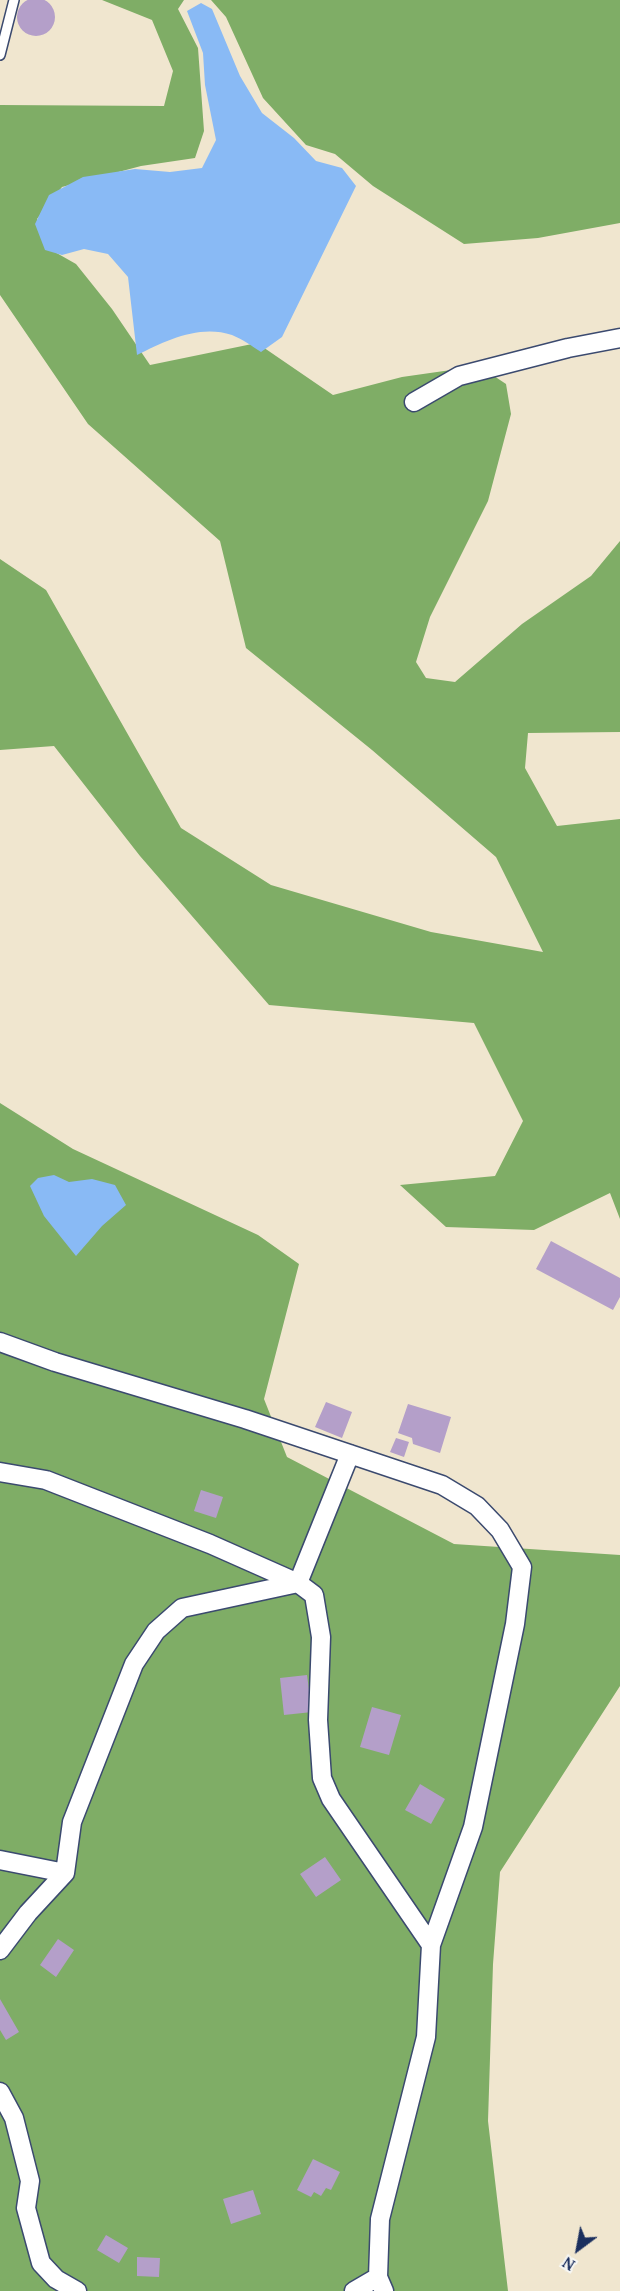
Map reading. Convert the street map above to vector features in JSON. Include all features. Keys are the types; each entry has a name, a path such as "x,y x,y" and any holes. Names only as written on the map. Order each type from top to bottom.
{"street":[{"path":"414,402 459,376 568,348 620,338"},
{"path":"0,1342 55,1362 245,1419 442,1485 477,1506 500,1530 522,1567 515,1624 473,1827 431,1945 426,2037 380,2219 381,2284 354,2291"},
{"path":"298,1583 350,1454"},
{"path":"0,1472 46,1480 210,1544 298,1583 314,1595 321,1637 318,1720 322,1778 331,1799 431,1945"},
{"path":"0,1950 28,1913 65,1873 72,1822 134,1664 156,1631 182,1608 298,1583"},
{"path":"0,1860 65,1873"},
{"path":"0,2092 14,2118 30,2181 26,2208 41,2263 56,2279 77,2291"}],"lane":[{"path":"0,55 14,0"}],"green space":[{"path":"102,0 184,0 178,9 198,48 204,131 195,158 141,166 62,187 37,219 46,247 76,264 112,309 150,365 257,343 333,395 402,377 479,366 506,384 511,414 488,501 430,617 416,662 426,678 455,682 522,624 591,576 620,541 620,732 528,733 525,768 557,826 620,819 620,1219 610,1193 534,1230 446,1227 400,1185 495,1176 523,1121 474,1023 269,1005 140,856 54,746 0,750 0,559 46,590 181,828 271,885 431,932 543,952 496,857 372,750 246,648 220,541 88,424 0,295 0,105 164,106 173,71 152,20"},
{"path":"211,0 620,0 620,223 538,238 464,244 373,186 335,154 306,145 263,98 226,17"},
{"path":"0,1103 73,1149 258,1235 299,1264 264,1399 287,1457 454,1544 620,1555 620,1686 500,1872 493,1964 488,2121 508,2291 0,2291"}],"water":[{"path":"201,3 212,9 240,76 262,113 294,138 316,161 342,168 356,186 282,337 261,352 232,335 220,332 195,333 159,344 137,355 128,277 108,254 84,249 62,255 45,250 35,224 49,195 83,177 135,169 170,172 202,168 216,140 205,85 203,53 187,11"},
{"path":"54,1175 69,1182 92,1179 115,1185 126,1205 102,1226 76,1256 44,1216 30,1186 38,1178"}],"building":[{"path":"36,-2 49,4 55,17 49,30 36,36 23,30 17,17 23,4"},
{"path":"551,1241 620,1278 620,1297 613,1310 536,1269"},
{"path":"326,1402 352,1412 342,1438 315,1427"},
{"path":"408,1404 451,1417 440,1453 413,1444 412,1438 398,1433"},
{"path":"396,1438 409,1442 404,1457 390,1452"},
{"path":"201,1490 223,1497 216,1518 194,1511"},
{"path":"307,1675 312,1712 284,1715 280,1678"},
{"path":"372,1707 401,1715 389,1755 360,1747"},
{"path":"420,1784 445,1799 431,1824 405,1810"},
{"path":"325,1857 341,1880 316,1897 300,1874"},
{"path":"58,1939 74,1950 56,1977 40,1965"},
{"path":"0,1999 19,2032 6,2040 0,2030"},
{"path":"313,2159 340,2172 331,2190 326,2188 321,2196 314,2192 311,2197 297,2190"},
{"path":"253,2190 261,2214 231,2224 223,2199"},
{"path":"106,2235 128,2248 119,2263 97,2250"},
{"path":"137,2257 160,2258 159,2277 137,2276"}]}
